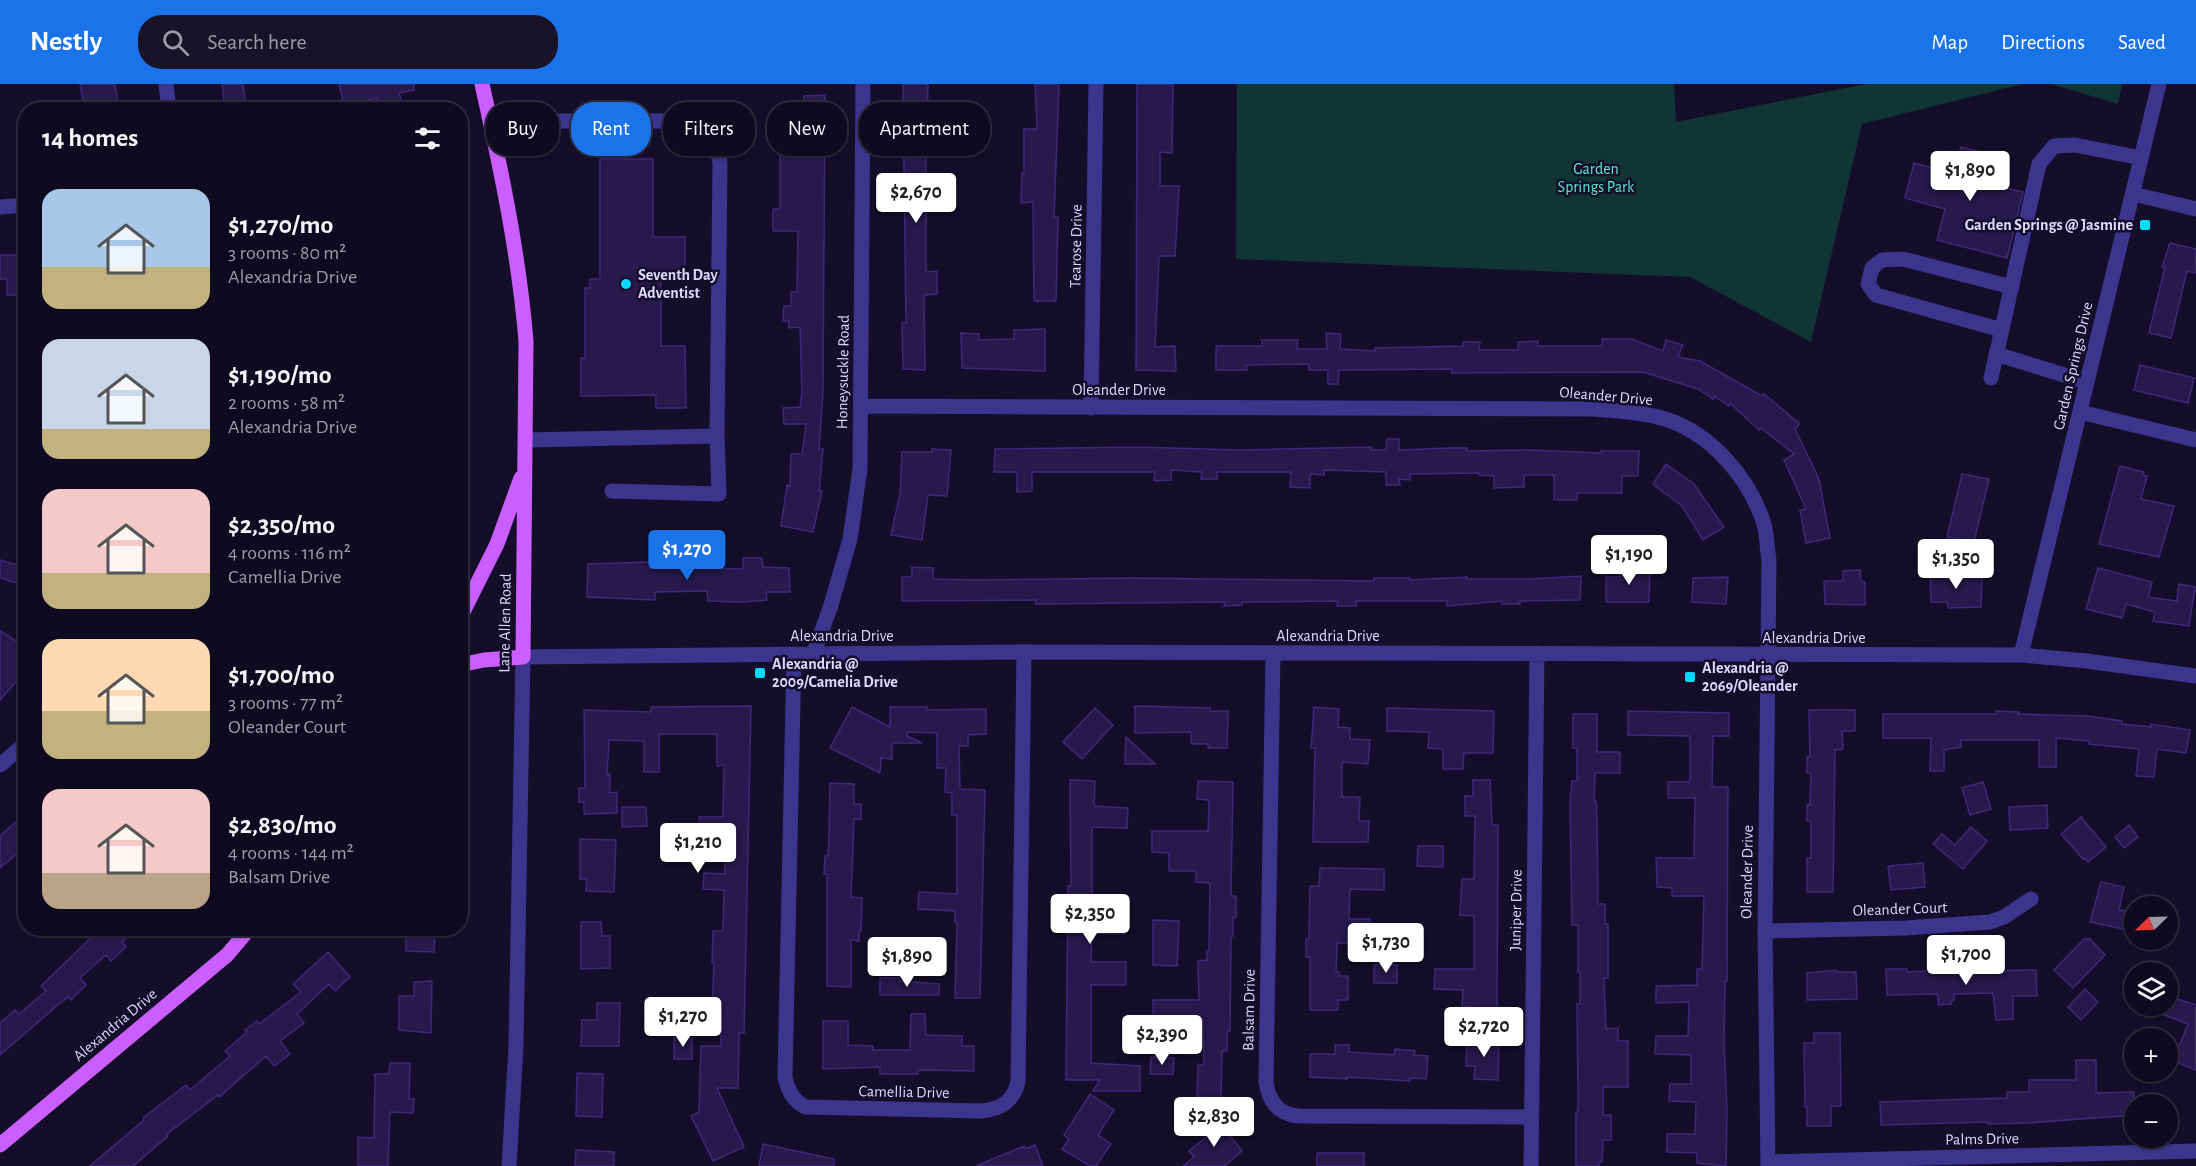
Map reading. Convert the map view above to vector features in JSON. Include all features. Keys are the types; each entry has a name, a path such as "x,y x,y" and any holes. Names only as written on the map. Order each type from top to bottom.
{"main road":[{"name":"Lane Allen Road","path":"482,84 486,102"},
{"name":"Lane Allen Road","path":"497,156 522,297 527,361 523,657"},
{"path":"468,602 497,544 526,464"},
{"name":"Alexandria Drive","path":"468,663 523,657"},
{"name":"Alexandria Drive","path":"0,1145 227,955 243,936"}],"street":[{"path":"166,84 168,102"},
{"name":"Honeysuckle Road","path":"813,655 831,605 850,539 860,469 863,84"},
{"name":"Tearose Drive","path":"1091,408 1096,84"},
{"name":"Garden Springs Drive","path":"2021,656 2159,84"},
{"path":"559,121 695,121 716,139 720,163 717,436 720,494 612,491"},
{"path":"1991,378 2039,165 2054,147 2075,145 2141,158"},
{"path":"2133,194 2196,209"},
{"path":"0,207 18,206"},
{"path":"2002,330 1876,295 1869,284 1872,268 1882,260 1903,259 2012,287"},
{"path":"1996,354 2087,382"},
{"name":"Oleander Drive","path":"861,406 1592,409 1636,413 1666,420 1688,429 1709,444 1739,476 1753,497 1764,525 1769,560 1765,931 1768,1164"},
{"path":"2080,412 2196,440"},
{"path":"526,440 717,436"},
{"name":"Alexandria Drive","path":"523,657 1024,652 2021,656 2087,661 2196,676"},
{"name":"Camellia Drive","path":"794,654 785,1065 787,1086 792,1097 805,1107 981,1111 1001,1107 1011,1100 1018,1082 1024,652"},
{"name":"Juniper Drive","path":"1531,1166 1537,653"},
{"name":"Balsam Drive","path":"1273,654 1266,1082 1272,1102 1285,1115 1297,1116 1531,1117"},
{"name":"Lane Allen Road","path":"508,1166 516,1046 523,657"},
{"path":"0,765 18,750"},
{"name":"Oleander Court","path":"1765,931 1905,928 1990,922 2004,917 2031,898"},
{"name":"Palms Drive","path":"1768,1164 2196,1151"}],"green space":[{"name":"Garden Springs Park","path":"1237,84 1674,84 1676,122 1866,84 2023,84 1862,124 1811,342 1690,277 1236,259"},
{"path":"2051,84 2122,84 2118,104"}],"building":[{"path":"80,84 115,84 118,102 83,102"},
{"path":"222,84 243,84 245,102 224,102"},
{"path":"339,84 414,84 414,90 399,93 401,100 394,102 378,102 377,98 360,102 343,102"},
{"path":"903,84 928,84 928,102 903,102"},
{"path":"1035,84 1059,84 1054,217 1058,217 1056,301 1034,301 1033,202 1021,203 1024,129 1037,129"},
{"path":"1137,84 1173,84 1172,153 1160,152 1160,186 1179,186 1175,256 1159,256 1155,347 1175,346 1176,371 1136,370"},
{"path":"825,95 825,102 804,102 804,96"},
{"path":"1961,147 2001,157 1994,185 2023,192 2007,258 1937,240 1945,209 1905,198 1914,163 1954,174"},
{"path":"780,156 825,156 823,392 819,449 823,449 819,491 822,491 813,532 781,526 787,485 790,486 791,454 802,454 806,424 784,424 783,408 800,407 802,393 800,327 789,328 789,321 783,321 784,306 791,306 791,292 797,292 798,231 773,231 773,209 780,209"},
{"path":"904,156 926,156 926,272 937,271 937,294 924,295 925,370 903,369 902,323 906,323"},
{"name":"Seventh Day Adventist","path":"600,159 653,159 653,237 685,237 685,279 661,279 661,346 685,346 686,408 656,408 656,395 581,396 581,358 585,358 585,288 590,288 590,279 600,279"},
{"path":"2170,243 2196,249 2196,273 2187,271 2171,338 2149,333 2165,267 2162,267"},
{"path":"0,255 18,255 18,295 7,295 7,279 0,279"},
{"path":"1045,329 1045,371 962,368 961,333 979,334 979,340 1014,339 1014,330"},
{"path":"1326,333 1341,334 1340,349 1375,351 1375,348 1463,346 1463,342 1480,342 1479,350 1518,350 1518,342 1538,341 1538,346 1602,346 1602,339 1632,339 1663,351 1666,340 1683,345 1678,357 1700,361 1762,396 1764,394 1800,424 1795,429 1819,479 1830,538 1806,543 1800,510 1806,509 1784,460 1794,454 1761,428 1759,430 1730,403 1729,406 1698,389 1643,372 1452,373 1452,369 1339,370 1338,384 1328,384 1328,370 1309,370 1309,364 1246,365 1247,370 1216,370 1216,346 1262,346 1262,340 1298,340 1297,349 1327,349"},
{"path":"2140,365 2194,378 2188,403 2134,390"},
{"path":"1387,439 1399,439 1399,450 1467,448 1467,451 1529,450 1601,453 1601,451 1639,451 1638,476 1622,476 1622,493 1577,493 1577,500 1554,500 1554,475 1524,475 1524,487 1494,488 1494,476 1479,475 1479,473 1410,474 1410,480 1399,479 1400,485 1386,485 1386,472 1324,470 1324,475 1310,474 1310,488 1290,487 1291,472 1217,472 1217,479 1201,479 1202,472 1171,470 1171,480 1154,481 1155,472 1032,472 1032,491 1017,492 1017,472 994,472 995,449 1137,447 1241,450 1371,447 1371,450 1386,450"},
{"path":"932,449 951,450 947,496 928,495 922,540 891,535 900,494 902,452 932,452"},
{"path":"1666,464 1694,484 1724,527 1703,540 1682,506 1653,484"},
{"path":"2120,466 2144,472 2143,475 2147,476 2141,499 2174,506 2159,557 2099,544"},
{"path":"1962,474 1989,479 1974,542 1947,537"},
{"path":"743,558 762,558 763,567 789,568 790,592 766,592 767,600 743,602 708,601 707,591 655,592 655,600 587,597 588,564 649,562 649,568 743,569"},
{"path":"0,560 18,565 18,583 0,578"},
{"path":"912,567 933,568 933,579 975,580 1132,578 1374,581 1374,578 1531,579 1581,576 1580,600 1520,601 1520,604 1502,604 1502,601 1447,606 1447,601 1356,601 1356,606 1337,606 1338,601 1242,602 1242,605 1224,606 1225,602 1036,604 1036,600 902,601 902,577 912,577"},
{"path":"1650,567 1649,602 1606,602 1606,577 1620,577 1619,568"},
{"path":"2098,568 2152,582 2148,597 2177,601 2179,584 2195,587 2189,626 2153,621 2155,612 2126,604 2122,618 2086,609"},
{"path":"1944,569 1945,578 1982,578 1981,607 1948,608 1947,602 1931,602 1930,570"},
{"path":"1860,570 1861,581 1865,582 1865,605 1825,604 1824,581 1843,581 1843,571"},
{"path":"1728,577 1726,604 1692,602 1693,578"},
{"path":"0,631 16,641 18,638 18,679 0,700"},
{"path":"751,706 744,1033 739,1033 738,1088 717,1088 744,1147 713,1161 691,1116 699,1112 701,1046 721,1046 721,1012 712,1012 714,963 712,963 713,931 723,931 724,890 703,889 704,873 725,874 725,832 699,832 699,817 723,817 724,765 717,766 717,734 659,734 659,772 644,772 644,741 609,740 607,775 610,774 610,793 617,792 617,813 584,814 584,802 579,802 579,788 585,788 584,710 651,712 651,707"},
{"path":"1135,706 1210,708 1210,711 1228,711 1227,748 1208,748 1208,744 1191,743 1191,732 1135,733"},
{"path":"852,707 890,727 890,707 927,707 927,710 986,709 986,734 968,735 968,746 959,746 960,789 985,790 980,998 955,998 957,922 955,922 955,911 918,909 919,892 957,894 957,815 952,815 952,793 945,792 946,768 937,768 937,733 907,732 907,736 922,743 892,743 892,759 881,758 880,773 830,748"},
{"path":"1314,707 1339,709 1338,727 1350,728 1350,739 1370,740 1368,764 1342,762 1342,797 1360,797 1359,821 1369,821 1368,842 1313,842 1315,748 1311,748"},
{"path":"1095,708 1113,725 1082,759 1063,742"},
{"path":"1387,708 1494,711 1493,753 1464,753 1463,769 1443,769 1443,749 1428,748 1429,732 1387,731"},
{"path":"1809,710 1855,710 1855,731 1842,731 1843,749 1835,750 1833,892 1807,892 1807,858 1811,858 1811,821 1807,821 1811,773 1807,773 1807,757 1810,757"},
{"path":"1628,711 1729,713 1729,736 1713,736 1712,787 1728,787 1727,981 1725,981 1724,1043 1727,1111 1726,1166 1697,1163 1697,1153 1667,1152 1667,1134 1695,1134 1696,1102 1669,1101 1670,1084 1691,1084 1691,1055 1655,1054 1656,1036 1688,1036 1689,1002 1656,1003 1656,986 1697,985 1697,969 1702,969 1704,896 1672,896 1672,888 1657,887 1656,858 1694,858 1695,798 1668,798 1668,782 1690,782 1690,736 1628,735"},
{"path":"1996,711 2087,716 2122,721 2122,724 2151,727 2151,724 2190,730 2186,753 2157,749 2154,777 2136,776 2139,749 2089,744 2089,741 2056,738 2056,767 2039,767 2039,740 1961,740 1961,747 1944,750 1944,771 1930,771 1931,738 1883,738 1883,714 1996,714"},
{"path":"1573,714 1597,714 1597,752 1620,752 1620,773 1595,773 1594,801 1596,801 1597,818 1598,904 1605,904 1605,924 1608,924 1608,978 1604,978 1606,1029 1618,1028 1618,1041 1628,1041 1628,1087 1603,1087 1603,1115 1611,1115 1611,1140 1603,1140 1602,1162 1599,1162 1599,1166 1576,1166 1577,1004 1580,1004 1580,972 1578,972 1578,925 1572,925 1570,802 1572,781 1577,781 1577,748 1573,748"},
{"path":"1126,737 1155,764 1125,764"},
{"path":"1070,780 1095,781 1094,806 1128,808 1127,828 1092,827 1092,913 1095,913 1095,918 1126,919 1125,934 1092,933 1091,962 1126,962 1126,985 1091,985 1091,1063 1140,1066 1140,1091 1093,1091 1100,1080 1066,1080 1068,886 1071,886"},
{"path":"1473,780 1490,780 1492,825 1498,825 1497,1008 1462,1007 1463,990 1434,989 1435,969 1474,969 1474,916 1460,915 1462,879 1474,879 1475,816 1465,816 1465,796 1473,796"},
{"path":"1198,781 1233,782 1231,896 1236,896 1236,917 1233,917 1233,936 1231,936 1230,1031 1227,1031 1227,1051 1222,1051 1221,1098 1197,1097 1198,1065 1204,1065 1203,1020 1153,1020 1153,1000 1199,1000 1198,961 1207,960 1207,951 1209,951 1210,883 1196,882 1196,871 1169,871 1169,853 1152,852 1152,831 1208,831 1209,800 1197,799"},
{"path":"1983,782 1991,809 1970,815 1962,788"},
{"path":"830,783 854,784 854,804 861,804 861,819 854,819 851,897 862,898 861,931 859,931 859,941 851,940 851,987 827,986 827,874 824,874 825,856 828,856"},
{"path":"2047,805 2048,828 2010,830 2009,807"},
{"path":"622,807 646,807 647,826 622,827"},
{"path":"2081,817 2106,847 2088,862 2061,834"},
{"path":"18,820 18,853 0,868 0,836"},
{"path":"2129,825 2138,837 2124,848 2115,837"},
{"path":"1971,827 1987,841 1963,869 1933,844 1942,834 1955,845"},
{"path":"580,839 616,840 614,892 586,891 587,879 580,879"},
{"path":"1418,846 1443,846 1443,867 1417,866"},
{"path":"1923,863 1925,887 1891,890 1888,866"},
{"path":"1320,868 1384,869 1384,890 1350,889 1349,919 1370,919 1370,943 1337,943 1336,972 1339,972 1339,976 1348,976 1348,1000 1338,1000 1338,1010 1310,1010 1310,957 1306,957 1306,939 1309,939 1310,886 1319,886"},
{"path":"2101,882 2124,887 2119,910 2124,911 2124,929 2090,922"},
{"path":"1153,920 1179,921 1177,966 1153,965"},
{"path":"581,922 601,922 602,936 610,936 610,968 581,969"},
{"path":"93,936 128,936 122,942 126,947 111,961 106,955 80,978 86,985 71,1000 68,997 0,1055 0,1023 15,1010 19,1014 46,991 41,986"},
{"path":"406,936 435,936 434,952 406,951"},
{"path":"2084,939 2090,939 2105,955 2073,988 2054,970"},
{"path":"328,952 350,977 335,991 329,984 297,1014 304,1023 280,1041 290,1054 274,1066 266,1056 219,1097 218,1095 167,1134 168,1136 133,1166 90,1166 144,1120 143,1118 186,1085 190,1090 230,1056 225,1051 247,1032 245,1030 257,1021 259,1024 301,992 293,984"},
{"path":"1374,965 1397,965 1397,983 1374,983"},
{"path":"1886,969 1907,969 1907,972 1958,969 2036,970 2037,996 2013,996 2013,1019 1996,1020 1993,993 1954,994 1951,1004 1938,1005 1938,994 1887,995"},
{"path":"1836,970 1836,972 1856,972 1857,999 1807,1000 1807,973"},
{"path":"880,978 899,978 899,981 939,984 939,995 880,995"},
{"path":"432,981 431,1033 399,1030 399,996 414,996 414,982"},
{"path":"2085,989 2098,1002 2081,1020 2068,1007"},
{"path":"2178,999 2196,1005 2196,1070 2178,1063 2178,1049 2188,1024 2167,1016 2178,1016"},
{"path":"597,1003 620,1003 619,1046 581,1046 582,1020 597,1020"},
{"path":"911,1014 925,1014 926,1035 962,1036 962,1046 974,1046 974,1071 918,1070 918,1074 880,1074 880,1067 823,1069 823,1021 848,1021 848,1045 873,1046 873,1050 910,1050"},
{"path":"1814,1033 1840,1033 1841,1106 1831,1106 1831,1126 1807,1126 1804,1043 1814,1043"},
{"path":"674,1038 692,1038 692,1059 674,1059"},
{"path":"1467,1038 1499,1039 1498,1080 1474,1079 1475,1066 1466,1066"},
{"path":"1335,1045 1349,1045 1349,1052 1394,1055 1395,1049 1415,1051 1414,1055 1428,1056 1426,1079 1410,1078 1410,1081 1310,1077 1310,1054 1335,1054"},
{"path":"1151,1057 1174,1058 1173,1074 1150,1074"},
{"path":"2076,1060 2096,1060 2096,1093 2134,1092 2134,1094 2124,1094 2124,1116 2027,1123 1881,1125 1880,1102 2007,1098 2007,1092 2029,1092 2029,1080 2076,1080"},
{"path":"390,1063 410,1063 409,1099 414,1099 413,1113 390,1112 388,1166 358,1166 358,1137 374,1138 375,1074 389,1074"},
{"path":"577,1073 603,1074 602,1117 576,1116"},
{"path":"1090,1094 1114,1110 1098,1135 1111,1144 1096,1166 1090,1166 1062,1149 1069,1139 1064,1135"},
{"path":"1216,1118 1242,1151 1224,1166 1183,1166 1194,1157 1189,1151 1206,1137 1201,1131"},
{"path":"763,1144 834,1159 834,1166 759,1166"},
{"path":"1035,1145 1043,1166 976,1166 1024,1146 1025,1149"},
{"path":"576,1150 614,1152 614,1166 575,1166"},
{"path":"1317,1153 1364,1153 1364,1166 1317,1166"}],"place":[{"name":"Garden Springs @ Jasmine","path":"2145,225"},
{"name":"Seventh Day Adventist","path":"626,284"},
{"name":"Alexandria @ 2009/Camelia Drive","path":"760,673"},
{"name":"Alexandria @ 2069/Oleander","path":"1690,677"}]}
